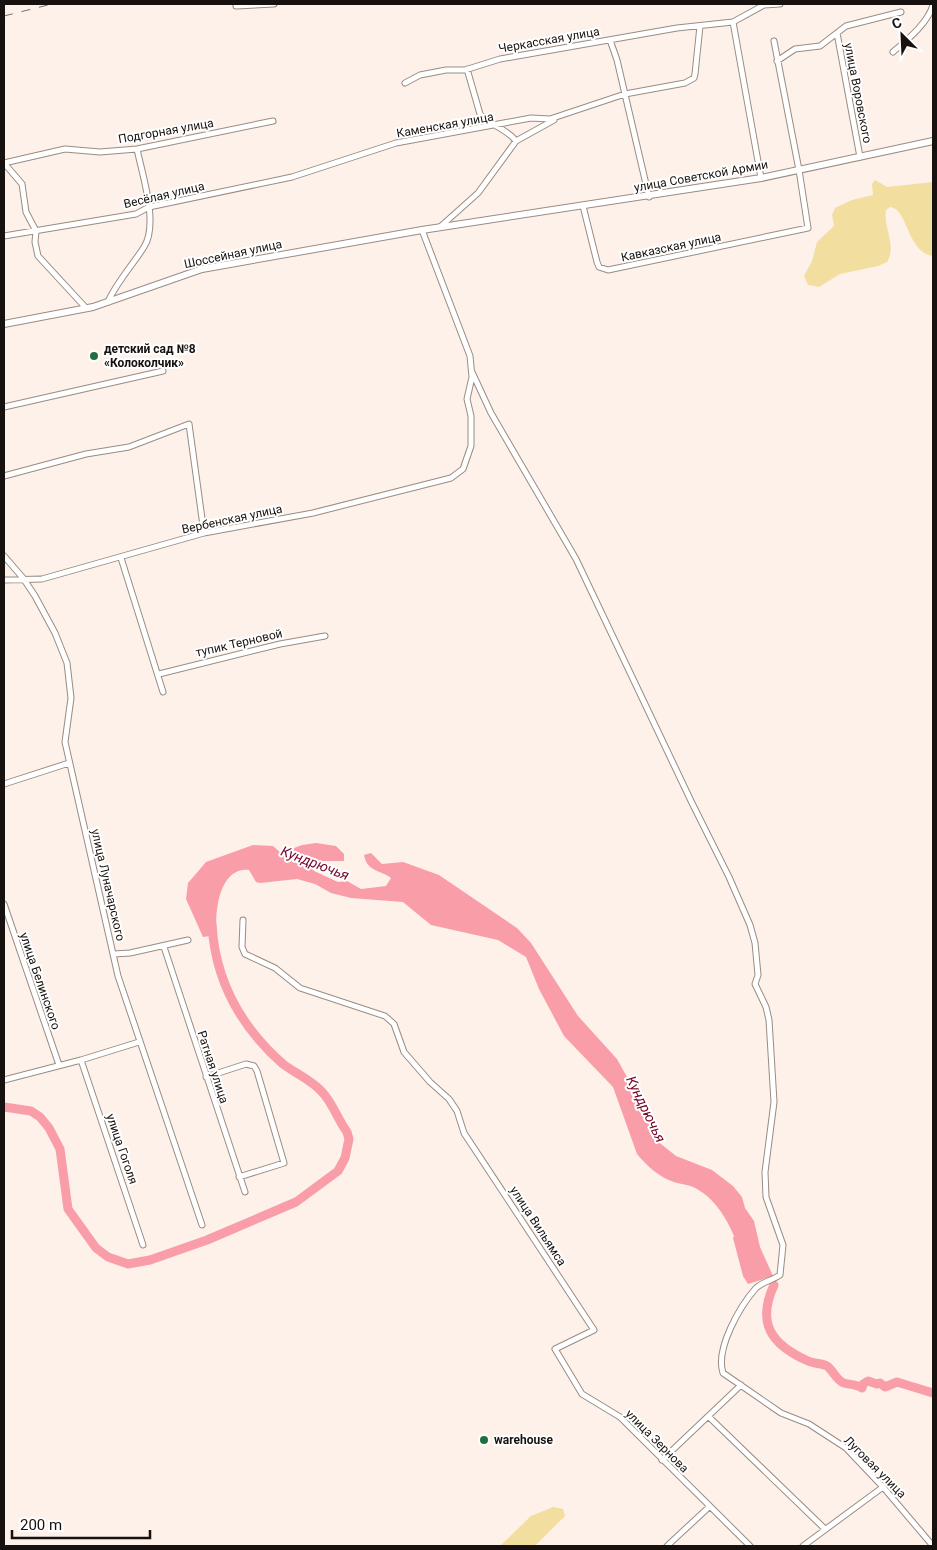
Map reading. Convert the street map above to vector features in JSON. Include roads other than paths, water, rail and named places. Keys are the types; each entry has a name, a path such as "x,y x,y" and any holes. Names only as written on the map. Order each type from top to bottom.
{"main road":[{"name":"улица Советской Армии","path":"471,222 649,197 761,178 933,143"},
{"name":"Шоссейная улица","path":"4,324 108,302 202,269 471,222"}],"street":[{"path":"236,6 274,4"},
{"path":"761,178 732,22 764,4 780,4"},
{"path":"893,52 908,39 932,12 933,5"},
{"path":"777,61 795,49 820,46 837,33 856,23 901,12"},
{"name":"Черкасская улица","path":"405,83 420,75 446,70 467,69 500,59 677,28 732,22"},
{"name":"Каменская улица","path":"269,182 396,143 531,118 543,120 558,117 625,94 685,84 694,78 700,26"},
{"name":"улица Воровского","path":"837,33 860,157"},
{"path":"610,40 625,94 649,197"},
{"path":"774,41 799,170"},
{"path":"467,69 480,114 495,126 505,130 516,141"},
{"path":"440,227 478,193 516,141 558,117"},
{"name":"Подгорная улица","path":"4,163 65,149 100,152 137,149 273,121"},
{"path":"108,302 111,294 146,245 149,229 149,207 137,149"},
{"path":"4,163 22,184 26,212 36,231 35,242 38,256 86,308"},
{"name":"Кавказская улица","path":"583,206 596,262 599,267 608,270 808,228 799,170"},
{"name":"Весёлая улица","path":"4,236 136,214 149,207 269,182"},
{"path":"422,230 470,356 472,372"},
{"path":"4,407 164,372"},
{"name":"Вербенская улица","path":"4,580 42,579 121,558 204,532 313,513 437,483 459,474 468,458 471,440 471,416 467,399 472,372"},
{"name":"Луговая улица","path":"472,372 491,413 588,582 729,877 750,924 755,943 758,975 755,984 766,1007 774,1102 766,1172 766,1197 783,1245 780,1275 755,1290 732,1325 720,1365 723,1373 781,1413 809,1424 846,1448 884,1487 932,1546"},
{"path":"4,476 86,454 129,447 189,424 204,532"},
{"name":"улица Луначарского","path":"4,556 23,578 52,627 67,663 70,698 65,742 118,976 202,1226"},
{"path":"121,558 159,674 163,692"},
{"name":"тупик Терновой","path":"159,674 285,642 325,636"},
{"path":"4,784 69,763"},
{"name":"улица Белинского","path":"4,904 58,1065"},
{"name":"улица Вильямса","path":"243,920 242,947 245,954 275,968 300,988 385,1016 394,1024 404,1052 457,1111 464,1133 594,1330 555,1349"},
{"path":"4,927 10,925"},
{"path":"114,954 164,947 188,940"},
{"name":"Ратная улица","path":"164,947 245,1192"},
{"path":"4,1080 81,1060 139,1042"},
{"name":"улица Гоголя","path":"81,1060 143,1245"},
{"path":"206,1077 246,1064 254,1066 256,1071 284,1163 239,1177"},
{"name":"улица Зернова","path":"555,1349 577,1390 620,1417 750,1546"},
{"path":"662,1460 741,1385"},
{"path":"709,1417 825,1530"},
{"path":"808,1546 825,1530 884,1487"},
{"path":"667,1546 709,1507"}],"waterway":[{"name":"Кундрючья","path":"4,1107 31,1111 40,1117 49,1128 60,1149 68,1209 96,1248 108,1257 128,1264 150,1260 207,1240 296,1202 338,1171 345,1158 349,1139 347,1132 330,1102 319,1088 283,1064 268,1050 243,1018 233,1001 218,965 212,924"},
{"name":"Кундрючья","path":"774,1285 769,1299 767,1322 777,1340 795,1355 813,1363 823,1364 839,1380 862,1388 863,1384 868,1381 880,1383 885,1387 897,1382 933,1393"}],"railway":[{"path":"4,16 52,4"}],"place":[{"name":"детский сад №8 «Колоколчик»","path":"94,356"},
{"name":"warehouse","path":"484,1440"}]}
